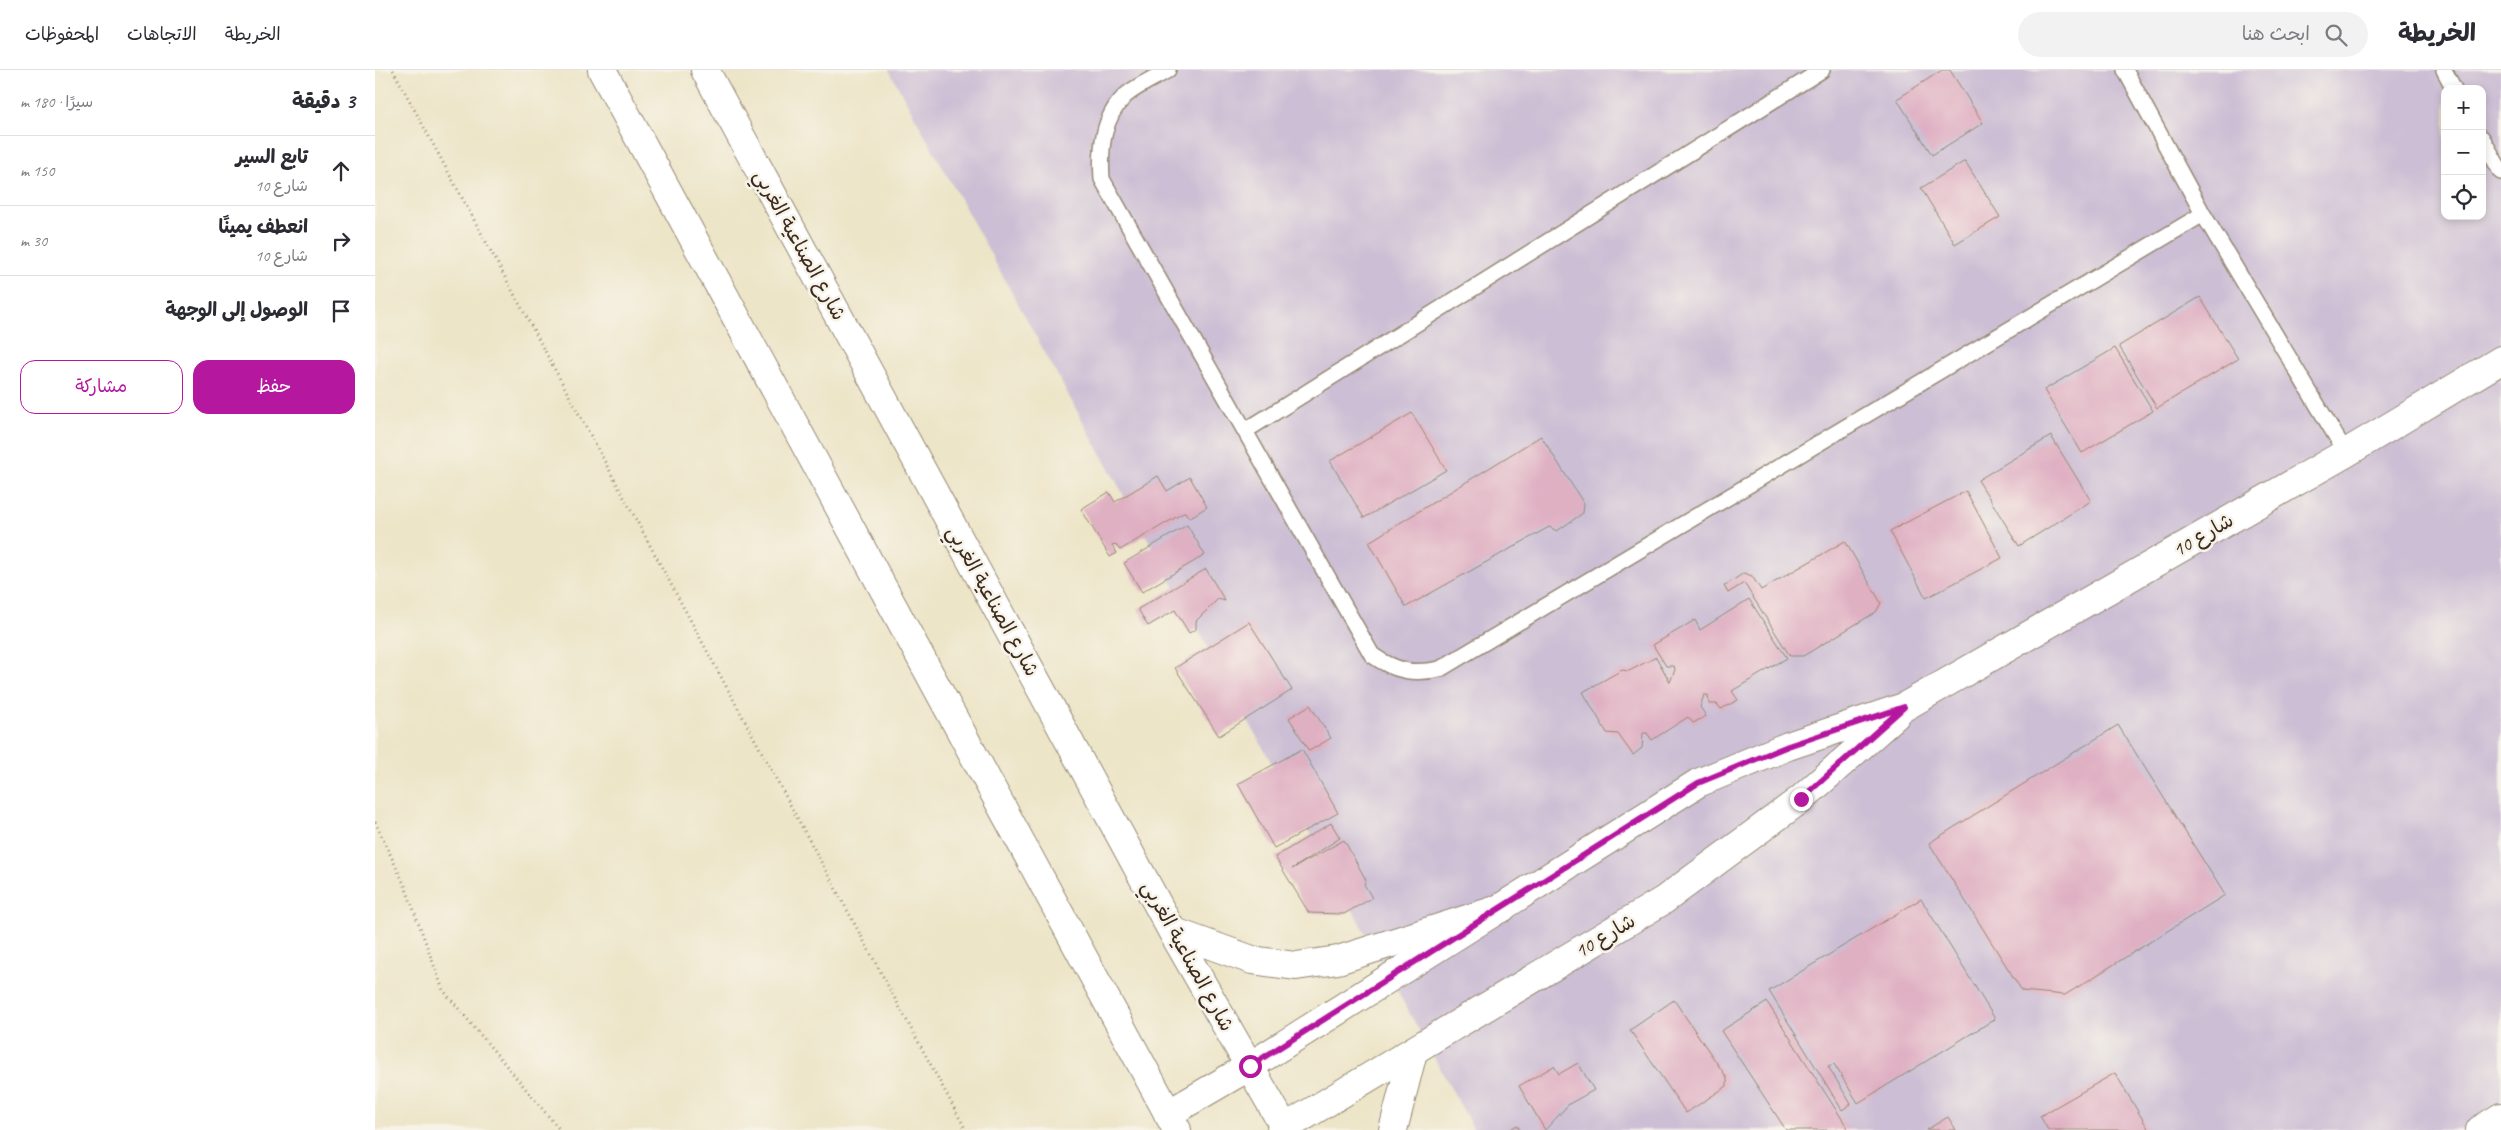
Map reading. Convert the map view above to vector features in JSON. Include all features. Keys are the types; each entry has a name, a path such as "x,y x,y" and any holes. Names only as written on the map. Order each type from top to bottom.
{"main road":[{"path":"602,70 1173,1122"},
{"name":"شارع الصناعية الغربي","path":"705,70 1172,930 1284,1129"},
{"name":"شارع 10","path":"1173,1122 1250,1066 1698,783 1788,746 1904,707 2346,453 2501,360"},
{"name":"شارع 10","path":"1284,1129 1664,900 1801,799 1904,707"},
{"path":"1172,930 1252,960 1297,966 1338,960 1502,908"},
{"path":"1393,1130 1413,1052"},
{"path":"2480,1130 2501,1117"}],"lane":[{"path":"1168,70 1125,96 1108,120 1100,149 1102,179 1372,655 1387,666 1404,672 1422,673 1440,669 2203,214"},
{"path":"1245,431 1823,70"},
{"path":"2125,70 2203,214 2346,453"},
{"path":"2443,70 2452,85"},
{"path":"2486,145 2501,172"}],"path":[{"path":"393,70 966,1130"},
{"path":"375,822 405,886 443,990 560,1130"}],"shaded area":[{"path":"889,70 2501,70 2501,1130 1474,1130"}],"building":[{"path":"1942,70 1950,70 1983,123 1932,155 1897,99"},
{"path":"1965,161 2000,217 1955,244 1921,188"},
{"path":"2200,297 2238,359 2157,408 2119,346"},
{"path":"2115,348 2153,411 2082,453 2044,390"},
{"path":"1412,413 1446,470 1364,518 1330,461"},
{"path":"1541,436 1584,504 1583,513 1557,531 1549,527 1406,607 1369,542"},
{"path":"2051,436 2091,501 2019,546 1978,480"},
{"path":"1158,476 1167,491 1190,477 1207,507 1189,518 1185,512 1120,550 1115,544 1112,545 1117,553 1110,557 1081,509 1109,492 1115,502"},
{"path":"1966,491 2002,558 1926,598 1890,531"},
{"path":"1187,525 1205,555 1142,592 1124,563"},
{"path":"1845,541 1881,603 1876,612 1803,656 1790,656 1744,583 1728,593 1724,586 1744,573 1752,576 1761,590"},
{"path":"1206,569 1225,601 1218,599 1196,621 1196,629 1189,633 1175,610 1148,626 1138,609"},
{"path":"1749,599 1787,658 1732,691 1738,700 1721,709 1717,704 1709,704 1708,695 1704,695 1700,707 1706,716 1693,723 1688,717 1652,740 1647,733 1643,733 1642,748 1633,755 1618,734 1607,733 1583,692 1622,670 1629,671 1656,657 1670,682 1675,670 1674,666 1666,666 1653,645 1695,620 1700,630"},
{"path":"1249,622 1292,690 1219,736 1175,668"},
{"path":"1310,705 1331,738 1309,751 1289,718"},
{"path":"2118,725 2225,895 2065,995 2022,991 1929,843"},
{"path":"1302,749 1338,813 1274,848 1238,784"},
{"path":"1331,823 1340,838 1292,869 1344,840 1366,880 1364,884 1372,898 1344,914 1309,913 1275,857"},
{"path":"1921,899 1995,1019 1858,1103 1834,1064 1828,1066 1851,1104 1842,1110 1769,991"},
{"path":"1674,1000 1727,1078 1727,1086 1686,1113 1630,1030"},
{"path":"1767,1002 1849,1130 1786,1130 1721,1031"},
{"path":"1578,1063 1594,1090 1569,1104 1545,1130 1519,1086 1554,1066 1559,1074"},
{"path":"2115,1073 2149,1130 2048,1130 2040,1116"},
{"path":"1948,1117 1956,1130 1926,1130"},
{"path":"1517,1125 1520,1130 1509,1130"}],"route":[{"path":"1250,1066 1698,783 1788,746 1904,707 1801,799"}]}
